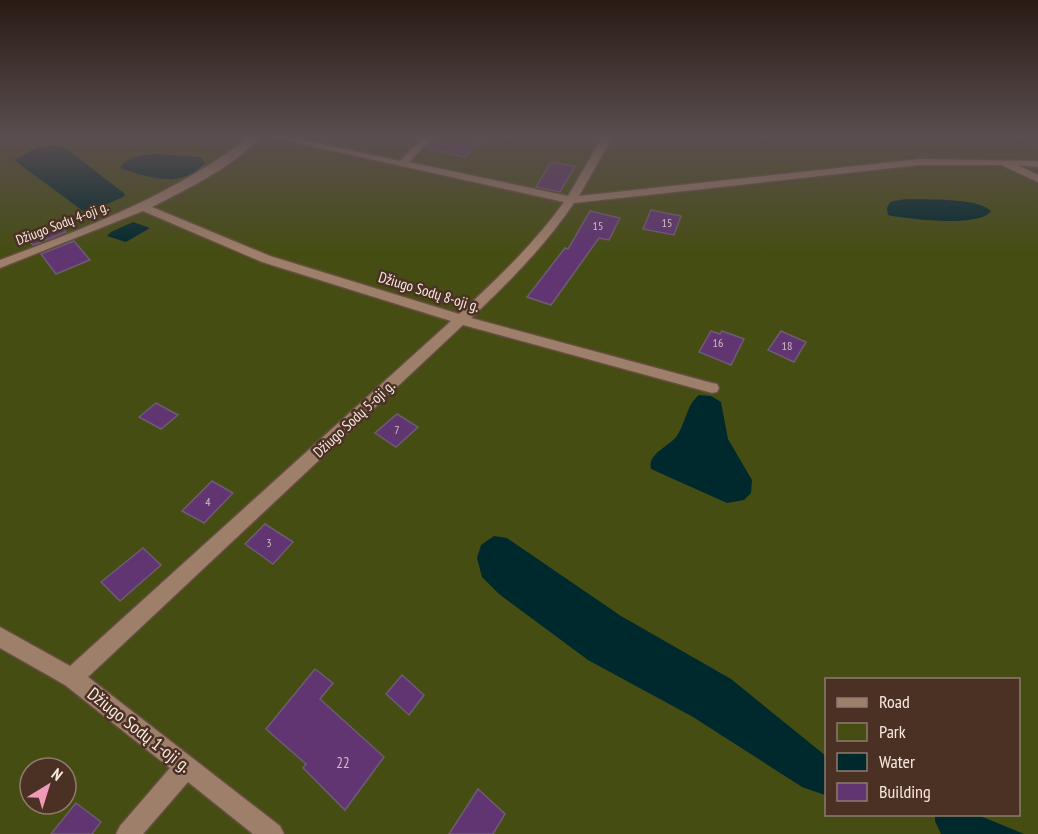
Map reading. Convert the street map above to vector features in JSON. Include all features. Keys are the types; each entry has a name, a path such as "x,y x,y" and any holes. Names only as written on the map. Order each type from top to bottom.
{"street":[{"name":"Džiugo Sodų 4-oji g.","path":"0,264 144,207 206,175"},
{"path":"457,175 571,200 801,175"},
{"name":"Džiugo Sodų 5-oji g.","path":"72,678 504,280 548,233 585,175"},
{"name":"Džiugo Sodų 8-oji g.","path":"144,207 266,259 462,320 712,388"},
{"name":"Džiugo Sodų 1-oji g.","path":"0,637 72,678 272,834"},
{"path":"128,834 186,767"}],"green space":[{"path":"0,175 1038,175 1038,834 0,834"}],"water":[{"path":"34,175 100,175 125,194 103,206 83,211"},
{"path":"143,175 188,175 175,179"},
{"path":"905,199 963,201 975,203 991,211 984,216 959,221 888,215 887,208 890,202"},
{"path":"133,222 150,228 126,242 107,236 111,232"},
{"path":"699,395 711,396 721,402 728,439 752,480 751,493 744,500 727,503 651,469 652,459 676,437 691,404"},
{"path":"494,536 507,538 621,616 731,679 825,755 825,795 802,787 693,717 588,660 499,594 482,577 477,558 481,545"},
{"path":"935,816 980,816 1024,834 941,834"}],"building":[{"path":"543,175 570,175 560,192 536,187"},
{"path":"651,210 681,216 674,235 643,229"},
{"path":"590,211 620,218 609,240 599,238 551,305 527,297 565,248 568,249"},
{"path":"58,223 66,232 33,245 25,236"},
{"path":"74,241 90,260 56,274 41,254"},
{"path":"711,331 720,334 722,331 744,339 731,365 699,352"},
{"path":"781,331 806,342 794,362 768,350"},
{"path":"156,403 178,415 161,429 139,417"},
{"path":"397,414 418,427 396,447 375,433"},
{"path":"212,481 233,493 204,523 182,511"},
{"path":"265,524 293,542 273,564 245,544"},
{"path":"143,548 161,565 120,601 101,582"},
{"path":"315,669 333,683 320,699 384,757 345,810 303,768 306,764 266,729"},
{"path":"402,675 424,695 409,715 386,694"},
{"path":"478,789 505,814 493,834 449,834"},
{"path":"78,805 101,822 92,834 51,834 66,816 78,816"}]}
